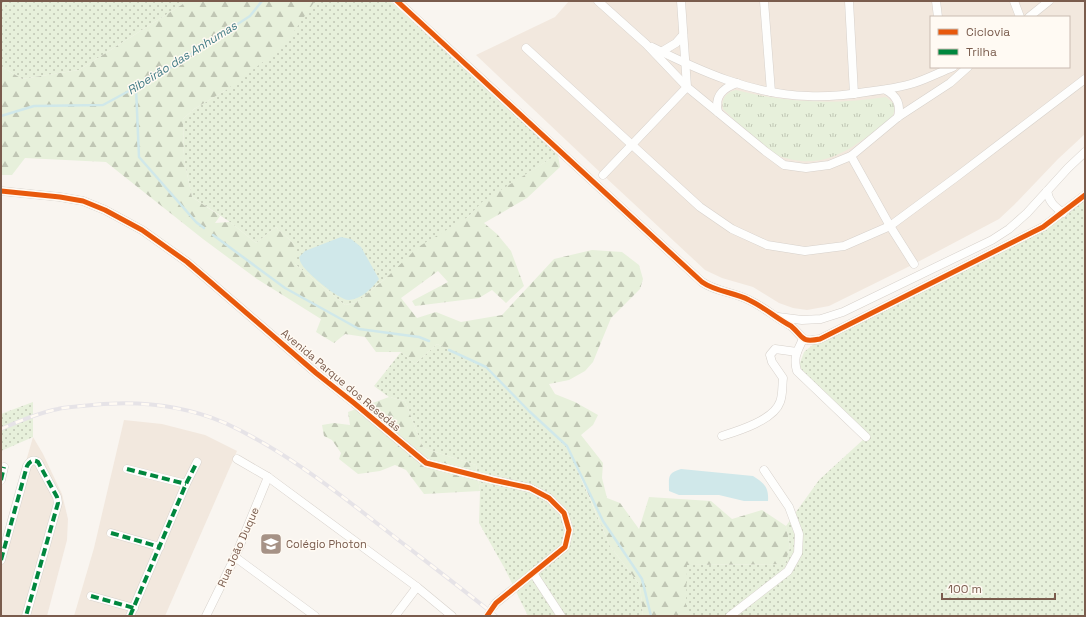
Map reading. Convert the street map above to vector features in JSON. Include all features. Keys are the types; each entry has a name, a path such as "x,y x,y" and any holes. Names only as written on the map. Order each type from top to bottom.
{"street":[{"path":"397,1 702,282 710,288 751,300 773,316 791,326 803,339 812,341 820,339 1043,227 1085,195"},
{"path":"598,1 646,44 687,87 784,165 806,168 829,165 851,156 898,117 950,83 967,68"},
{"path":"602,175 687,87 681,1"},
{"path":"764,1 771,92"},
{"path":"849,1 854,94"},
{"path":"936,1 938,16"},
{"path":"1014,1 1020,16"},
{"path":"1030,16 1049,1"},
{"path":"661,52 676,44 683,35"},
{"path":"646,44 685,63 737,83 771,92 806,96 854,94 886,90 914,83 943,69 950,83"},
{"path":"526,48 700,207 732,229 767,245 805,251 844,246 890,226 956,178 1085,79"},
{"path":"718,112 716,103 720,94 727,87 737,83"},
{"path":"886,90 893,94 897,101 899,109 898,117"},
{"path":"773,316 802,320 821,319 843,312 992,240 1009,229 1027,213 1068,168 1085,152"},
{"path":"851,156 890,226 914,264"},
{"name":"Avenida Parque dos Resedás","path":"1,191 83,201 142,230 202,275 316,373 426,463 530,488 549,498 564,513 569,530 565,547 493,607"},
{"path":"1047,191 1048,199 1051,204 1063,213"},
{"path":"803,339 794,362 797,371 866,437"},
{"path":"722,436 746,429 770,415 780,403 783,378 772,362 770,355 775,349 797,352"},
{"path":"237,459 268,477 417,587 452,616"},
{"path":"1,560 27,466 31,461 35,460 38,462 57,497 58,503 26,616"},
{"path":"130,616 186,484 197,462"},
{"path":"1,480 4,467"},
{"path":"127,469 186,484"},
{"path":"730,616 788,571 798,553 799,534 789,507 764,470"},
{"name":"Rua João Duque","path":"206,616 235,556 268,477"},
{"path":"111,533 160,547"},
{"path":"235,556 315,616"},
{"path":"533,573 562,616"},
{"path":"395,616 417,587"},
{"path":"91,596 134,608"}],"shaded area":[{"path":"569,1 1085,1 1085,134 999,219 914,264 829,306 807,310 793,308 779,303 753,287 722,278 705,270 476,55 555,17"},
{"path":"124,420 162,424 205,435 237,451 165,616 74,616 94,548"},
{"path":"33,437 43,454 62,494 68,519 67,540 47,616 1,616 1,548"}],"green space":[{"path":"1,1 184,1 183,4 79,70 22,79 1,66"},
{"path":"184,1 315,1 284,46 226,90 194,109 183,119 184,159 192,197 220,216 215,223 230,222 256,243 276,227 295,245 295,264 345,305 356,303 386,278 418,247 468,217 482,202 558,154 560,167 527,198 484,223 497,234 511,251 524,286 506,303 492,290 479,298 415,306 412,301 448,282 438,271 401,298 417,318 436,312 461,322 502,315 554,259 592,250 622,252 639,265 643,279 640,289 611,318 593,362 585,371 569,380 549,384 555,394 575,402 598,415 593,425 581,435 603,463 602,478 607,498 620,503 639,529 649,497 711,501 732,519 762,510 786,526 790,547 785,564 687,565 686,604 688,616 643,616 640,585 610,546 568,446 529,411 486,367 437,344 415,364 401,352 376,352 365,337 345,334 334,343 316,332 321,319 257,279 203,239 106,162 25,158 12,175 1,175 1,66 22,79 79,70 183,4"},
{"path":"315,1 390,1 558,154 483,202 468,217 386,278 356,303 345,305 295,264 295,245 276,227 256,243 230,222 192,197 184,159 183,119 194,109 226,90"},
{"path":"736,90 773,98 829,102 867,100 886,97 893,103 895,109 892,118 859,143 847,150 822,160 794,160 772,153 760,145 723,109 725,96 729,92"},
{"path":"1085,195 1085,616 687,616 686,565 785,564 790,547 786,526 819,480 866,437 797,371 804,352 820,339 1043,227"},
{"path":"437,344 486,367 529,411 567,446 610,546 640,585 643,616 528,616 505,569 479,523 480,491 476,465 423,448 405,401 389,397 374,386 401,352 415,364"},
{"path":"389,397 405,401 423,448 476,465 480,491 424,494 406,470 395,465 380,471 358,474 339,459 341,453 332,440 324,436 322,425 334,423 350,425 348,412"},
{"path":"33,402 33,437 1,451 1,414"}],"water":[{"path":"341,237 351,239 361,247 379,279 370,289 358,298 349,300 338,296 309,273 301,263 299,257 305,251"},
{"path":"681,469 753,476 767,489 768,501 744,501 719,495 679,495 669,491 669,479 673,472"}],"waterway":[{"name":"Ribeirão das Anhumas","path":"1,116 34,106 103,105 162,73 250,16 262,1"},
{"path":"136,88 139,157 196,222 204,228"},
{"path":"213,235 285,288 359,329 419,337 429,341"},
{"path":"449,350 486,367 529,411 567,446 603,521 642,579 651,616"}],"tunnel":[{"path":"487,616 493,607"}],"railway":[{"path":"1,429 29,418 64,408 118,403 155,405 191,411 225,423 265,444 321,481 357,507 496,616"}],"marked path":[{"path":"1,560 27,466 32,461 36,461 38,462 57,497 58,503 26,616"},
{"path":"130,616 186,484 197,462"},
{"path":"1,480 4,467"},
{"path":"127,469 186,484"},
{"path":"111,533 160,547"},
{"path":"91,596 134,608"}],"cycle path":[{"path":"397,1 702,282 713,288 743,297 765,309 791,326 805,340 820,339 1043,227 1085,195"},
{"path":"1,191 83,201 105,210 142,230 187,262 316,373 426,463 530,488 549,498 564,513 569,530 565,547 496,603 487,616"}],"place":[{"name":"Colégio Photon","path":"271,544"}]}
